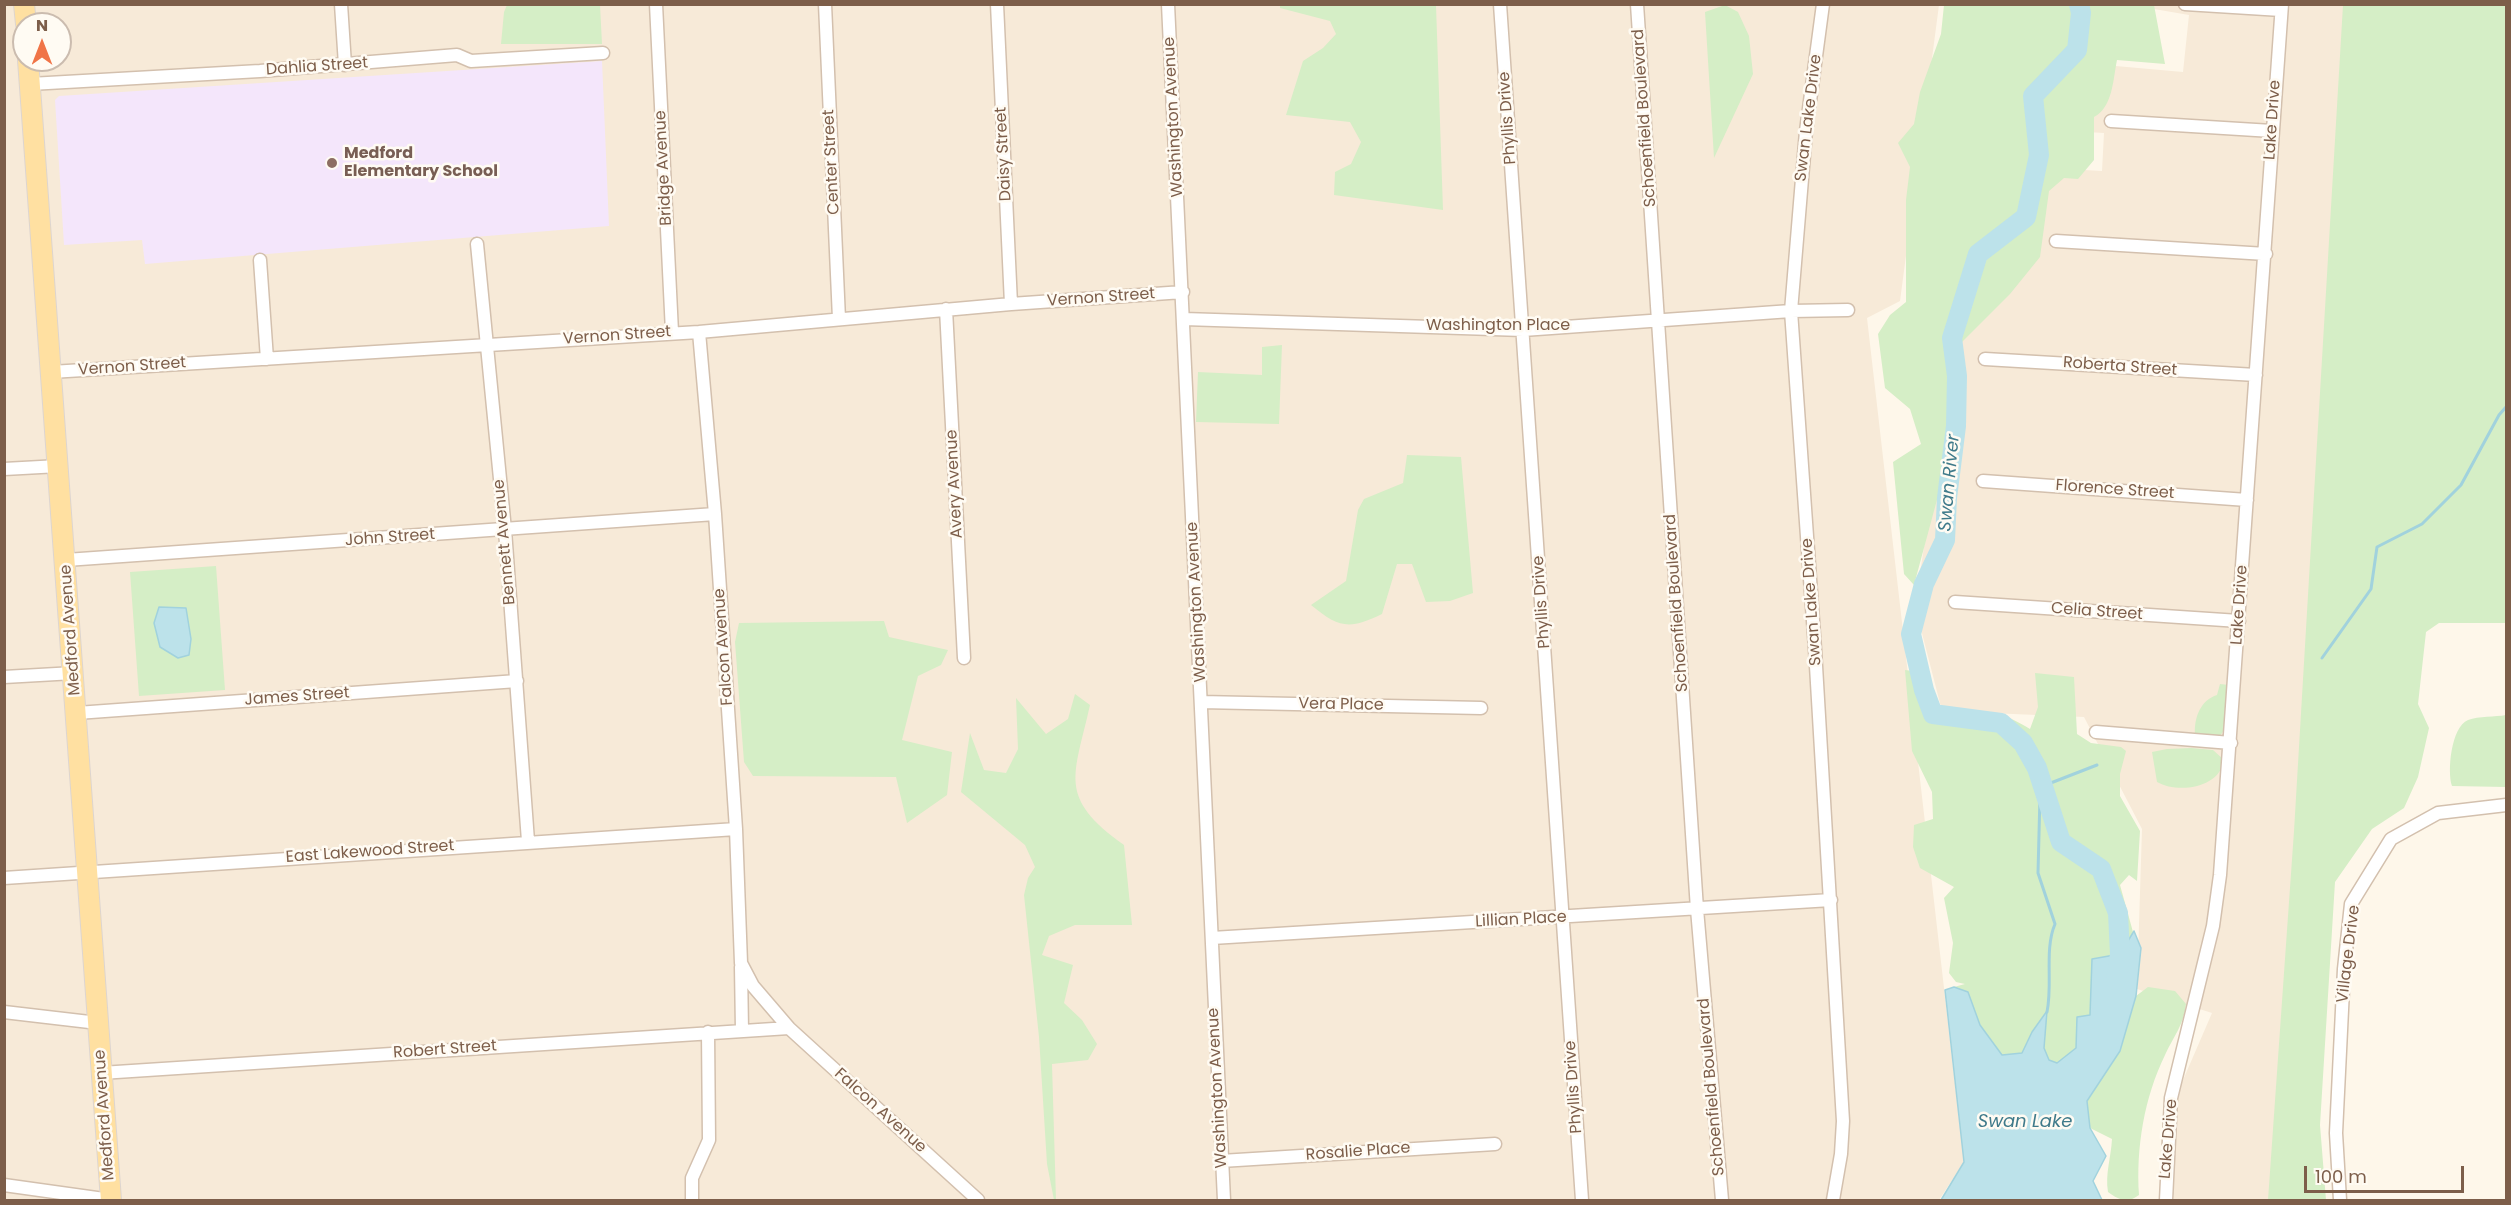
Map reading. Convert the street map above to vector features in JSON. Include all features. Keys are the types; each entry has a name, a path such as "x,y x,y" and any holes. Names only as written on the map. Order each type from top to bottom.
{"main road":[{"name":"Medford Avenue","path":"29,72 75,673 111,1200"}],"street":[{"path":"341,4 345,65"},
{"name":"Bridge Avenue","path":"656,4 672,332"},
{"name":"Center Street","path":"825,4 839,320"},
{"name":"Daisy Street","path":"997,4 1011,304"},
{"name":"Washington Avenue","path":"1168,4 1224,1200"},
{"name":"Phyllis Drive","path":"1500,4 1582,1200"},
{"name":"Schoenfield Boulevard","path":"1636,4 1697,909 1722,1200"},
{"name":"Swan Lake Drive","path":"1823,4 1806,131 1791,311 1831,900 1843,1121 1841,1154 1833,1200"},
{"path":"2185,4 2282,7"},
{"name":"Lake Drive","path":"2166,1200 2172,1098 2213,926 2220,875 2282,7"},
{"name":"Dahlia Street","path":"30,84 345,65 457,55 471,61 603,52"},
{"path":"2112,121 2272,131"},
{"path":"2056,241 2266,254"},
{"name":"Bennett Avenue","path":"477,244 505,530 528,841"},
{"path":"260,260 267,359"},
{"name":"Vernon Street","path":"51,372 699,332 946,309 1183,292"},
{"name":"Avery Avenue","path":"946,309 964,658"},
{"name":"Washington Place","path":"1184,320 1523,330 1791,311 1848,310"},
{"name":"Falcon Avenue","path":"699,332 715,514 736,829 742,1031"},
{"name":"Roberta Street","path":"1985,359 2256,375"},
{"path":"4,469 59,466"},
{"name":"Florence Street","path":"1983,481 2247,500"},
{"name":"John Street","path":"66,560 715,514"},
{"name":"Celia Street","path":"1955,602 2239,621"},
{"path":"4,677 75,673"},
{"name":"James Street","path":"77,713 517,681"},
{"name":"Vera Place","path":"1201,702 1481,708"},
{"path":"2096,732 2231,743"},
{"name":"Village Drive","path":"2340,1200 2336,1133 2344,969 2351,904 2391,839 2438,813 2506,805"},
{"name":"East Lakewood Street","path":"4,878 528,841 736,829"},
{"name":"Lillian Place","path":"1212,938 1831,900"},
{"name":"Falcon Avenue","path":"741,963 753,986 789,1028 978,1200"},
{"path":"4,1012 98,1023"},
{"name":"Robert Street","path":"101,1073 789,1028"},
{"path":"692,1200 692,1178 709,1140 708,1032"},
{"name":"Rosalie Place","path":"1221,1161 1495,1144"},
{"path":"4,1185 111,1200"}],"shaded area":[{"path":"5,5 1939,5 1900,301 1867,318 1964,1162 1939,1200 5,1200"},
{"path":"2154,5 2349,5 2278,1200 2174,1200 2172,1186 2177,1094 2212,1013 2137,989 2142,829 2084,717 1942,711 1915,606 1956,336 2049,168 2102,171 2104,133 2017,128 2026,58 2183,72 2189,15 2154,9"},
{"name":"Medford Elementary School","path":"602,61 609,226 145,264 142,240 64,245 55,100 59,96"}],"green space":[{"path":"1280,4 1436,5 1443,210 1334,195 1335,172 1351,164 1361,142 1350,122 1286,115 1303,61 1323,48 1336,34 1330,21 1280,8"},
{"path":"507,5 600,5 602,44 501,44 504,12"},
{"path":"1725,5 1738,12 1749,36 1753,74 1714,158 1705,12"},
{"path":"1944,5 2154,5 2165,64 2117,60 2109,100 2094,117 2094,160 2078,179 2064,178 2049,191 2040,257 2010,294 1961,343 1938,496 1914,585 1904,574 1893,462 1921,444 1910,409 1885,388 1878,334 1890,315 1906,302 1906,200 1910,167 1898,143 1914,124 1920,92 1941,34"},
{"path":"2343,5 2506,5 2506,623 2439,623 2426,632 2418,704 2429,728 2418,777 2404,808 2372,829 2335,882 2320,1125 2326,1200 2268,1200 2294,831"},
{"path":"1282,345 1279,424 1196,422 1198,372 1262,375 1262,347"},
{"path":"1407,455 1461,457 1473,593 1450,601 1426,602 1412,564 1397,564 1382,614 1361,623 1337,622 1311,605 1346,581 1358,510 1364,499 1403,483"},
{"path":"216,566 225,690 139,696 130,572"},
{"path":"884,621 889,637 948,650 941,665 918,676 902,740 952,752 947,795 907,823 896,777 753,776 744,762 735,642 739,623"},
{"path":"1905,670 1920,672 1929,703 1940,710 1996,714 2030,729 2038,707 2035,673 2074,677 2077,734 2091,743 2121,747 2126,751 2120,774 2120,796 2140,831 2137,881 2129,875 2120,885 2133,932 2090,1015 2077,1017 2076,1048 2057,1063 2049,1060 2044,1048 2047,1012 2032,1032 2022,1053 2002,1055 1980,1025 1968,992 1954,987 1965,984 1956,982 1949,973 1953,943 1944,898 1954,887 1920,868 1913,847 1914,825 1933,819 1932,792 1912,751"},
{"path":"2220,684 2229,685 2224,730 2220,736 2195,734 2200,710 2211,697 2217,695"},
{"path":"1075,694 1090,705 1079,750 1076,784 1080,799 1088,813 1124,845 1132,925 1075,925 1049,936 1042,955 1073,965 1064,1003 1082,1020 1097,1044 1088,1060 1052,1064 1056,1200 1054,1200 1047,1164 1039,1037 1024,895 1028,878 1035,867 1025,845 961,792 970,733 984,770 1006,773 1018,749 1016,698 1046,734 1068,719"},
{"path":"2506,715 2506,787 2452,786 2450,761 2454,740 2462,724 2472,719"},
{"path":"2191,748 2213,750 2224,760 2215,777 2197,786 2186,788 2166,786 2157,782 2152,752"},
{"path":"2148,987 2175,991 2186,1004 2181,1025 2158,1071 2147,1106 2140,1141 2139,1195 2123,1200 2108,1192 2112,1139 2090,1128 2087,1101 2120,1051 2136,996"}],"water":[{"path":"159,607 186,608 191,639 189,655 178,658 160,647 154,623"},
{"name":"Swan Lake","path":"2134,931 2141,948 2136,996 2120,1051 2087,1101 2090,1128 2106,1156 2093,1181 2102,1200 1941,1200 1964,1162 1945,990 1954,987 1968,992 1980,1025 2002,1055 2022,1053 2032,1032 2047,1011 2044,1048 2049,1060 2057,1063 2076,1048 2077,1017 2090,1015 2092,959 2120,954"}],"waterway":[{"name":"Swan River","path":"2079,4 2081,13 2077,50 2033,96 2039,155 2026,217 1978,254 1952,338 1957,376 1956,426 1947,498 1945,540 1924,584 1911,634 1924,690 1933,714 2001,723 2023,743 2037,768 2061,842 2101,869 2118,913 2120,954 2116,980"},
{"path":"2322,658 2371,589 2377,547 2422,524 2461,485 2499,415 2506,407"},
{"path":"2047,1012 2049,956 2055,924 2038,873 2040,795 2043,786 2097,765"}],"place":[{"name":"Medford Elementary School","path":"332,163"}]}
